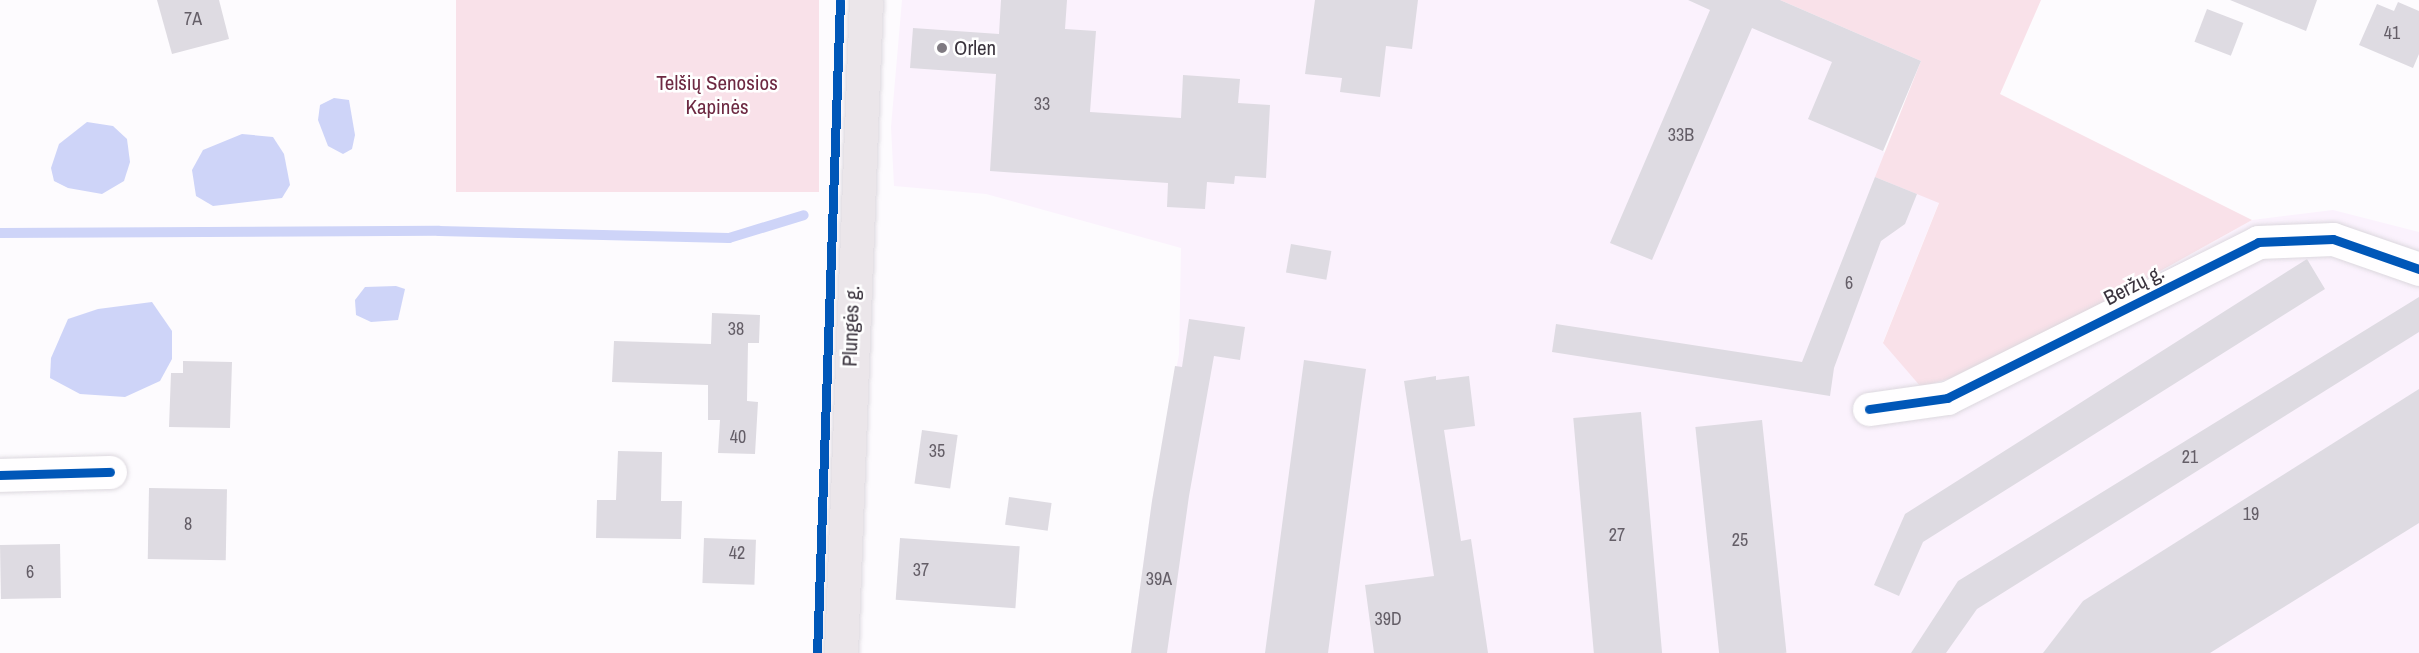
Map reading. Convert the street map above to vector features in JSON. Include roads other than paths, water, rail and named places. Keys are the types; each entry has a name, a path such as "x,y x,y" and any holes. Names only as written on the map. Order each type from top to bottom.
{"main road":[{"name":"Plungės g.","path":"841,653 866,0"}],"street":[{"name":"Beržų g.","path":"1869,409 1947,398 2258,242 2333,240 2419,269"},
{"path":"0,475 110,472"}],"water":[{"path":"334,98 349,100 355,135 352,149 343,154 328,146 318,120 320,105"},
{"path":"87,122 113,126 127,139 130,162 124,181 102,194 68,188 54,181 51,168 59,144"},
{"path":"242,134 273,137 284,154 290,185 282,198 213,206 196,196 192,170 203,150"},
{"path":"396,286 405,289 398,320 371,322 356,315 355,300 365,287"},
{"path":"152,302 172,331 172,359 160,381 125,397 80,394 50,378 51,358 68,319 98,309"}],"waterway":[{"path":"0,233 439,231 729,238 804,215"}],"place":[{"name":"Orlen","path":"942,48"}],"park label":[{"name":"Telšių Senosios Kapinės","path":"717,95"}]}
